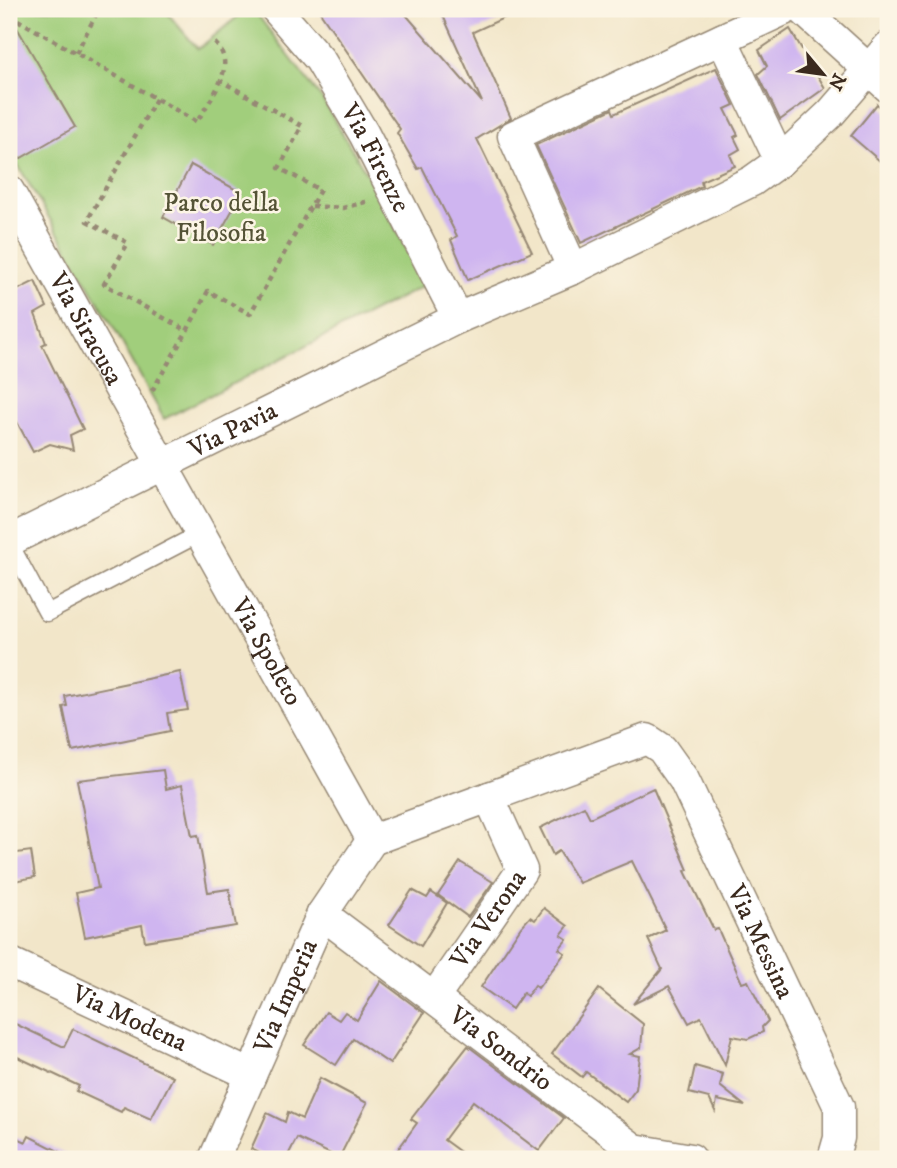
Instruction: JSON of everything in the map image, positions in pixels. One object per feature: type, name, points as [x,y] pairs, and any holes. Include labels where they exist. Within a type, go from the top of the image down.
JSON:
[{"type":"street","name":"Via Firenze","points":[[276,9],[320,60],[392,189],[458,318]]},
{"type":"street","points":[[573,270],[513,136],[786,9]]},
{"type":"street","points":[[802,9],[878,79]]},
{"type":"street","points":[[722,39],[780,161]]},
{"type":"street","name":"Via Pavia","points":[[9,542],[458,318],[573,270],[752,181],[780,161],[830,114],[878,79],[888,47]]},
{"type":"street","name":"Via Siracusa","points":[[9,191],[164,464]]},
{"type":"street","name":"Via Spoleto","points":[[164,464],[199,534],[372,840]]},
{"type":"street","name":"Via Messina","points":[[489,797],[647,739],[662,749],[684,780],[839,1107],[839,1138],[833,1159]]},
{"type":"street","points":[[372,840],[489,797]]},
{"type":"street","name":"Via Verona","points":[[434,998],[522,870],[489,797]]},
{"type":"street","name":"Via Imperia","points":[[214,1159],[322,914],[372,840]]},
{"type":"street","name":"Via Sondrio","points":[[322,914],[434,998],[630,1154],[691,1159]]},
{"type":"street","name":"Via Modena","points":[[9,962],[251,1075]]},
{"type":"lane","points":[[9,542],[47,613],[199,534]]},
{"type":"path","points":[[76,53],[99,9]]},
{"type":"path","points":[[9,15],[197,122],[221,81],[225,56],[214,42]]},
{"type":"path","points":[[152,391],[208,291],[250,314],[320,190],[279,168],[302,126],[221,81]]},
{"type":"path","points":[[156,99],[87,221],[128,243],[104,284],[187,331]]},
{"type":"path","points":[[312,206],[332,209],[355,206],[392,189]]},
{"type":"green space","name":"Parco della Filosofia","points":[[9,9],[164,9],[198,49],[247,9],[253,9],[322,99],[374,186],[425,285],[164,419],[110,321],[9,150]]},
{"type":"building","points":[[318,9],[401,9],[482,102],[440,9],[523,9],[473,32],[511,118],[477,139],[532,252],[468,280],[451,240],[457,236],[422,167],[418,169],[397,133],[400,129]]},
{"type":"building","points":[[9,14],[75,127],[9,165]]},
{"type":"building","points":[[790,29],[825,88],[780,120],[758,74],[767,66],[759,50]]},
{"type":"building","points":[[716,68],[734,105],[725,109],[738,135],[734,137],[740,149],[730,155],[735,166],[701,181],[702,186],[581,243],[536,145],[612,109],[614,114]]},
{"type":"building","points":[[877,104],[888,113],[888,168],[851,136]]},
{"type":"building","points":[[191,165],[242,193],[213,245],[163,217]]},
{"type":"building","points":[[35,281],[47,307],[35,314],[46,343],[42,345],[83,429],[70,435],[73,450],[50,444],[33,452],[9,407],[9,294]]},
{"type":"building","points":[[180,672],[188,710],[167,713],[170,731],[72,751],[63,707],[67,706],[65,696]]},
{"type":"building","points":[[163,770],[166,789],[182,785],[192,836],[198,835],[208,892],[229,889],[236,926],[145,941],[142,925],[85,937],[76,893],[98,888],[77,780]]},
{"type":"building","points":[[653,788],[688,870],[685,871],[714,930],[718,929],[742,983],[748,981],[768,1021],[762,1027],[763,1032],[748,1039],[732,1036],[725,1065],[701,1017],[689,1023],[669,986],[633,1004],[662,969],[648,939],[666,930],[632,861],[579,883],[559,851],[553,855],[540,828],[584,806],[590,818]]},
{"type":"building","points":[[31,851],[35,877],[9,882],[9,854]]},
{"type":"building","points":[[460,862],[493,882],[468,917],[438,895]]},
{"type":"building","points":[[412,890],[427,898],[431,892],[447,903],[421,946],[389,925]]},
{"type":"building","points":[[544,908],[568,926],[561,935],[567,939],[559,949],[565,953],[538,988],[535,985],[527,996],[523,993],[512,1009],[481,987],[521,927],[530,917],[535,920]]},
{"type":"building","points":[[381,981],[424,1013],[390,1064],[353,1039],[336,1065],[304,1045],[326,1012],[339,1020],[345,1012],[357,1020]]},
{"type":"building","points":[[599,989],[643,1024],[641,1048],[630,1054],[640,1056],[636,1089],[626,1102],[586,1072],[582,1077],[552,1054]]},
{"type":"building","points":[[9,1021],[64,1047],[73,1029],[173,1077],[151,1119],[124,1107],[121,1112],[76,1091],[79,1086],[9,1053]]},
{"type":"building","points":[[468,1046],[564,1118],[539,1151],[473,1101],[444,1140],[470,1159],[391,1159],[417,1123],[411,1119]]},
{"type":"building","points":[[695,1066],[723,1074],[720,1086],[745,1106],[717,1100],[715,1111],[709,1098],[689,1093]]},
{"type":"building","points":[[320,1078],[367,1103],[339,1158],[297,1138],[286,1159],[271,1159],[251,1149],[267,1113],[285,1122],[288,1112],[302,1119]]},
{"type":"building","points":[[9,1134],[26,1142],[29,1136],[74,1159],[9,1159]]}]
